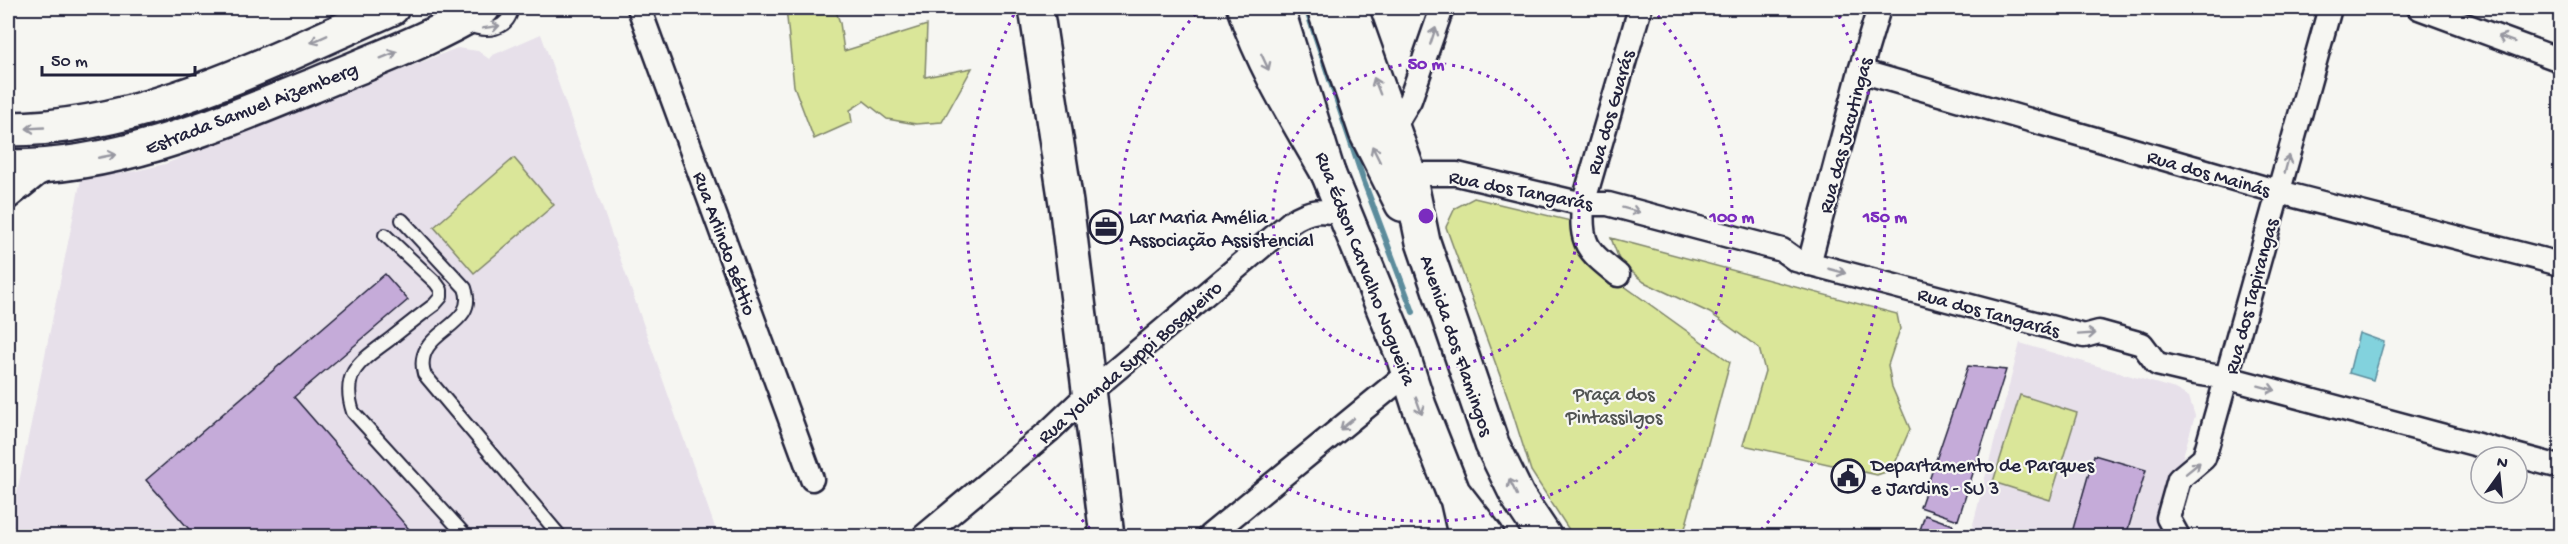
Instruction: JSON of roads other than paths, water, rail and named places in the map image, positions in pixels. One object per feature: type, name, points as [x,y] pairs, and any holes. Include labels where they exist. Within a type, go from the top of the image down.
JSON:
[{"type":"main road","name":"Estrada Samuel Aizemberg","points":[[8,129],[85,123],[155,105],[257,67],[392,8]]},
{"type":"main road","points":[[1036,8],[1091,390],[1107,537]]},
{"type":"main road","points":[[1244,8],[1254,39],[1268,68],[1328,173]]},
{"type":"main road","name":"Rua Édson Carvalho Nogueira","points":[[1277,8],[1328,173],[1453,492],[1487,537]]},
{"type":"main road","points":[[1324,8],[1350,90],[1377,157],[1423,242]]},
{"type":"main road","name":"Avenida dos Flamingos","points":[[1350,8],[1409,174],[1423,242],[1492,444],[1518,497],[1544,537]]},
{"type":"main road","name":"Estrada Samuel Aizemberg","points":[[8,166],[57,165],[131,152],[174,139],[413,45],[471,14]]},
{"type":"street","name":"Rua Arlindo Béttio","points":[[639,8],[812,479]]},
{"type":"street","points":[[1393,128],[1410,100],[1442,8]]},
{"type":"street","name":"Rua dos Guarás","points":[[1618,275],[1591,251],[1584,241],[1581,227],[1583,204],[1640,8]]},
{"type":"street","name":"Rua das Jacutingas","points":[[1809,264],[1879,8]]},
{"type":"street","name":"Rua dos Tapirangas","points":[[2178,537],[2168,518],[2179,479],[2204,458],[2330,8]]},
{"type":"street","points":[[2419,8],[2560,60]]},
{"type":"street","name":"Rua dos Mainás","points":[[1860,71],[2279,192],[2560,264]]},
{"type":"street","points":[[8,198],[38,174],[57,165]]},
{"type":"street","name":"Rua dos Tangarás","points":[[1409,174],[1476,177],[1583,204],[1608,204],[1782,250],[1796,260],[1809,264],[2084,336],[2099,332],[2142,344],[2157,364],[2228,378],[2560,467]]},
{"type":"street","name":"Rua Yolanda Suppi Bosqueiro","points":[[924,537],[1048,432],[1091,390],[1291,222],[1313,211],[1323,210],[1344,215]]},
{"type":"street","points":[[1209,537],[1408,373]]},
{"type":"street","points":[[1453,492],[1463,537]]},
{"type":"lane","points":[[471,14],[485,30],[496,29],[511,14],[512,8]]},
{"type":"lane","points":[[402,220],[465,288],[468,297],[466,310],[424,349],[420,362],[423,374],[560,537]]},
{"type":"lane","points":[[386,234],[435,283],[441,290],[441,297],[434,305],[363,358],[352,376],[348,396],[353,412],[466,537]]},
{"type":"water","points":[[2359,333],[2384,342],[2373,380],[2349,373]]},
{"type":"waterway","points":[[1306,8],[1364,182],[1413,312]]},
{"type":"place","name":"Lar Maria Amélia Associação Assistencial","points":[[1106,227]]},
{"type":"place","name":"Departamento de Parques e Jardins - SU 3","points":[[1848,476]]},
{"type":"park label","name":"Praça dos Pintassilgos","points":[[1614,404]]}]
